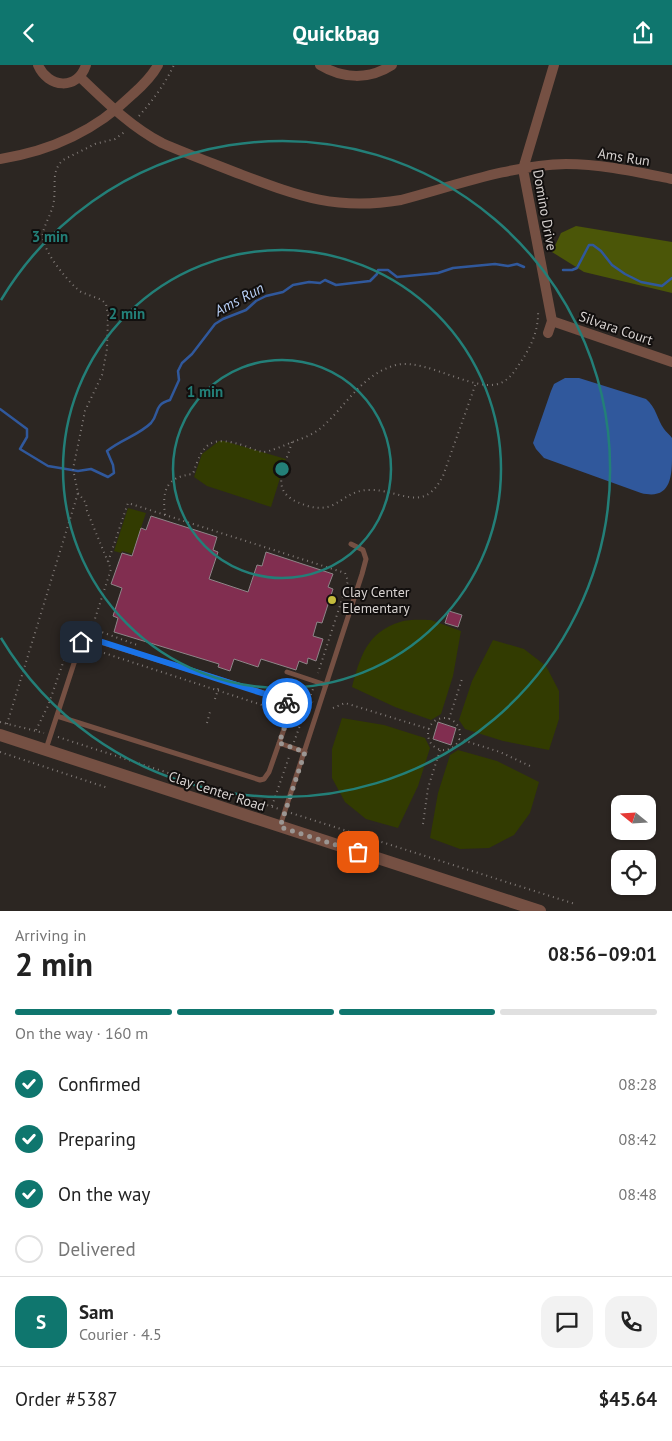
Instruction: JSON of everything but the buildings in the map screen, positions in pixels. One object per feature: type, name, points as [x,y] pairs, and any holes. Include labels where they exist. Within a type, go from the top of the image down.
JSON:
[{"type":"street","points":[[38,65],[48,79],[55,83],[64,84],[80,77],[86,65]]},
{"type":"street","points":[[0,159],[35,153],[59,144],[99,123],[116,111],[141,87],[158,65]]},
{"type":"street","points":[[320,65],[341,75],[354,77],[374,73],[392,65]]},
{"type":"street","name":"Domino Drive","points":[[548,333],[552,321],[522,169],[554,65]]},
{"type":"street","name":"Ams Run","points":[[80,77],[116,111],[153,139],[292,193],[330,202],[366,204],[401,200],[522,169],[565,164],[600,166],[672,179]]},
{"type":"street","name":"Silvara Court","points":[[552,321],[672,362]]},
{"type":"street","name":"Clay Center Road","points":[[3,729],[46,750],[540,911]]},
{"type":"lane","points":[[280,827],[366,559],[363,550],[352,544]]},
{"type":"lane","points":[[46,750],[50,735],[81,642],[88,638],[284,699],[290,712],[267,776],[264,779],[254,780],[57,716]]},
{"type":"lane","points":[[287,672],[326,685]]},
{"type":"lane","points":[[279,743],[305,752]]},
{"type":"path","points":[[92,628],[111,569],[87,511],[86,503],[78,493],[73,469],[84,411],[102,375],[107,349],[108,309],[102,300],[75,287],[45,248],[42,238],[54,202],[55,171],[58,163],[95,144],[115,139],[133,123],[154,99],[168,79],[174,65]]},
{"type":"path","points":[[165,515],[164,493],[167,486],[174,479],[182,475],[193,474],[202,451],[215,441],[228,441],[264,452],[308,436],[321,428],[363,383],[387,368],[405,364],[424,367],[492,386],[505,381],[524,357],[535,334],[538,325],[538,310]]},
{"type":"path","points":[[292,442],[280,482],[287,497],[294,501],[319,508],[329,506],[360,490],[419,498],[433,491],[443,476],[476,383]]},
{"type":"path","points":[[3,729],[78,493]]},
{"type":"path","points":[[108,562],[128,503],[345,573],[348,581],[318,673]]},
{"type":"path","points":[[36,730],[48,706],[73,634],[83,628],[92,628],[137,645]]},
{"type":"path","points":[[104,653],[265,706],[268,695]]},
{"type":"path","points":[[139,666],[141,661]]},
{"type":"path","points":[[449,719],[462,679]]},
{"type":"path","points":[[214,699],[219,686]]},
{"type":"path","points":[[294,742],[313,689]]},
{"type":"path","points":[[286,693],[314,702]]},
{"type":"path","points":[[333,709],[345,703],[430,729]]},
{"type":"path","points":[[207,723],[210,712]]},
{"type":"path","points":[[449,719],[459,729],[459,739],[454,747],[440,750],[429,739],[430,729],[435,721],[449,719]]},
{"type":"path","points":[[0,722],[3,729]]},
{"type":"path","points":[[3,729],[36,730],[277,808]]},
{"type":"path","points":[[459,739],[500,751],[530,766]]},
{"type":"path","points":[[423,824],[428,788],[440,750]]},
{"type":"path","points":[[0,752],[108,788]]},
{"type":"path","points":[[272,806],[290,754]]},
{"type":"path","points":[[293,813],[575,904]]},
{"type":"green space","points":[[576,226],[672,242],[672,293],[584,272],[552,252],[561,233]]},
{"type":"green space","points":[[219,441],[286,459],[271,507],[207,486],[194,477],[202,454]]},
{"type":"green space","points":[[128,508],[146,513],[132,554],[114,551]]},
{"type":"green space","points":[[431,620],[461,631],[453,676],[441,714],[431,720],[395,707],[352,687],[362,656],[372,639],[380,632],[389,626],[404,621]]},
{"type":"green space","points":[[493,640],[524,649],[546,666],[559,691],[559,719],[549,750],[503,741],[465,729],[459,720],[472,681]]},
{"type":"green space","points":[[342,718],[384,725],[425,738],[430,748],[418,786],[398,828],[366,819],[345,802],[332,778],[332,749]]},
{"type":"green space","points":[[458,750],[497,761],[539,782],[530,813],[514,835],[489,848],[460,849],[430,838],[438,793],[450,755]]},
{"type":"water","points":[[565,378],[579,378],[646,399],[649,402],[664,429],[672,438],[670,480],[663,491],[658,494],[641,493],[544,458],[536,449],[533,443],[551,391],[554,384]]},
{"type":"waterway","name":"Ams Run","points":[[563,270],[577,268],[589,245],[593,245],[601,251],[612,265],[641,282],[662,286],[672,278]]},
{"type":"waterway","name":"Ams Run","points":[[0,409],[27,429],[27,437],[20,449],[48,466],[78,471],[91,469],[108,477],[114,473],[107,451],[151,423],[161,404],[170,400],[179,380],[178,371],[182,363],[192,354],[215,324],[246,310],[256,301],[266,296],[283,292],[293,285],[309,282],[320,283],[325,280],[336,285],[370,281],[377,274],[378,270],[388,270],[397,277],[438,273],[453,268],[495,264],[508,266],[517,264],[524,267]]},
{"type":"way so far","points":[[287,703],[290,712],[279,743],[305,752],[280,827],[358,852]]},
{"type":"place","name":"Clay Center Elementary","points":[[332,600]]},
{"type":"route","points":[[81,642],[88,638],[93,639],[284,699],[287,703]]}]
